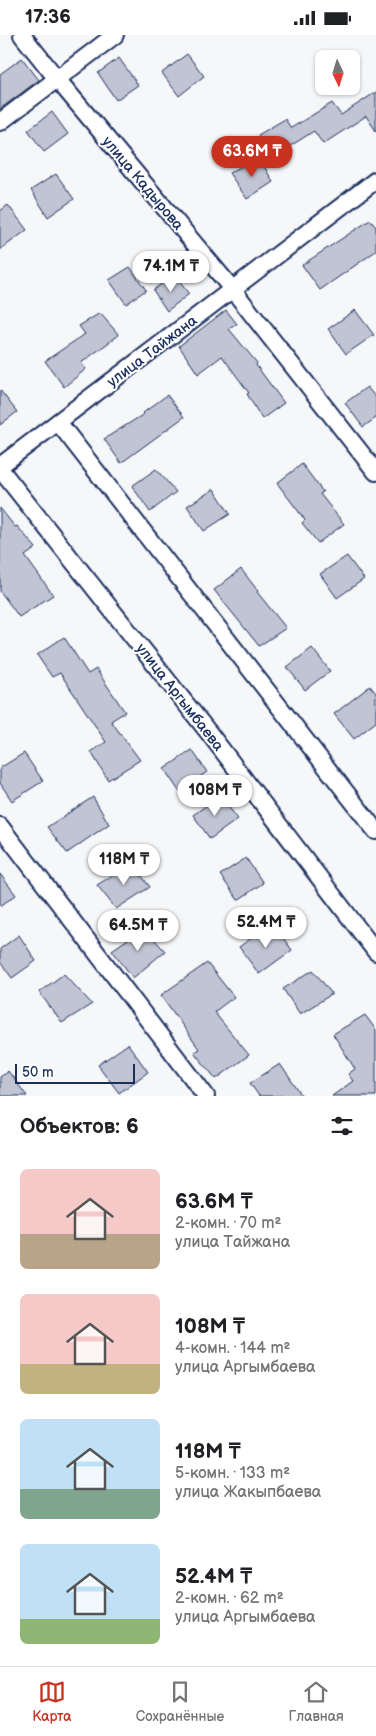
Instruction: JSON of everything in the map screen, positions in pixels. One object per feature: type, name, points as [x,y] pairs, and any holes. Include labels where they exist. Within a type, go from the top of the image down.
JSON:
[{"type":"street","name":"улица Кадырова","points":[[22,35],[233,290],[376,473]]},
{"type":"street","points":[[0,122],[116,35]]},
{"type":"street","name":"улица Тайжана","points":[[0,468],[376,180]]},
{"type":"street","points":[[58,422],[376,831]]},
{"type":"street","name":"улица Аргымбаева","points":[[0,468],[209,733],[376,951]]},
{"type":"street","points":[[0,826],[206,1096]]},
{"type":"building","points":[[187,54],[204,76],[179,96],[162,73]]},
{"type":"building","points":[[22,58],[39,80],[0,109],[0,74]]},
{"type":"building","points":[[119,58],[138,85],[116,100],[98,73]]},
{"type":"building","points":[[376,92],[376,131],[366,116],[323,144],[314,131],[273,157],[258,135],[285,119],[291,128],[332,103],[341,115]]},
{"type":"building","points":[[52,112],[68,134],[44,152],[28,130]]},
{"type":"building","points":[[259,157],[273,182],[247,199],[229,173]]},
{"type":"building","points":[[56,174],[74,199],[48,217],[31,190]]},
{"type":"building","points":[[8,205],[27,230],[0,250],[0,211]]},
{"type":"building","points":[[370,220],[376,227],[376,251],[320,290],[302,265]]},
{"type":"building","points":[[130,267],[146,290],[126,304],[109,280]]},
{"type":"building","points":[[174,275],[189,294],[167,311],[153,290]]},
{"type":"building","points":[[226,310],[237,324],[229,329],[257,363],[256,365],[284,403],[262,419],[247,394],[249,393],[222,356],[198,374],[179,346]]},
{"type":"building","points":[[355,310],[374,335],[346,354],[328,329]]},
{"type":"building","points":[[100,313],[119,335],[81,363],[86,369],[64,387],[45,361],[85,334],[79,326]]},
{"type":"building","points":[[367,387],[376,398],[376,418],[363,427],[345,403]]},
{"type":"building","points":[[0,390],[17,412],[0,425]]},
{"type":"building","points":[[167,395],[184,417],[121,463],[104,439],[144,414]]},
{"type":"building","points":[[302,464],[323,492],[320,494],[344,524],[318,543],[302,523],[305,520],[277,483]]},
{"type":"building","points":[[156,469],[176,492],[150,512],[132,486]]},
{"type":"building","points":[[214,489],[230,514],[204,531],[187,506]]},
{"type":"building","points":[[0,508],[15,527],[17,526],[36,548],[25,556],[53,595],[19,617],[0,591]]},
{"type":"building","points":[[347,556],[364,579],[337,598],[320,574]]},
{"type":"building","points":[[241,569],[286,628],[259,646],[214,590]]},
{"type":"building","points":[[64,637],[88,674],[96,669],[125,712],[111,721],[140,760],[108,780],[91,752],[106,742],[60,673],[52,677],[37,655]]},
{"type":"building","points":[[312,648],[330,671],[305,690],[287,667]]},
{"type":"building","points":[[370,686],[376,693],[376,722],[354,739],[334,714]]},
{"type":"building","points":[[192,750],[207,772],[179,791],[164,769]]},
{"type":"building","points":[[24,753],[43,781],[12,801],[0,783],[0,768]]},
{"type":"building","points":[[220,796],[238,819],[210,839],[193,815]]},
{"type":"building","points":[[93,797],[109,824],[67,853],[47,827]]},
{"type":"building","points":[[246,858],[263,883],[238,900],[220,875]]},
{"type":"building","points":[[132,863],[150,887],[116,909],[97,885]]},
{"type":"building","points":[[0,874],[16,895],[0,906]]},
{"type":"building","points":[[272,923],[292,950],[259,974],[239,947]]},
{"type":"building","points":[[144,928],[165,951],[133,978],[112,950]]},
{"type":"building","points":[[19,935],[36,961],[12,978],[0,962],[0,949]]},
{"type":"building","points":[[207,963],[234,997],[214,1012],[249,1055],[216,1079],[194,1052],[199,1049],[161,995]]},
{"type":"building","points":[[313,970],[332,994],[300,1014],[283,989]]},
{"type":"building","points":[[64,974],[92,1004],[62,1023],[39,992]]},
{"type":"building","points":[[365,1015],[376,1030],[376,1096],[332,1096],[353,1081],[348,1074],[355,1069],[333,1034]]},
{"type":"building","points":[[128,1044],[148,1072],[119,1093],[98,1065]]},
{"type":"building","points":[[280,1064],[302,1096],[259,1096],[250,1083]]},
{"type":"building","points":[[8,1071],[27,1096],[0,1096],[0,1077]]}]
